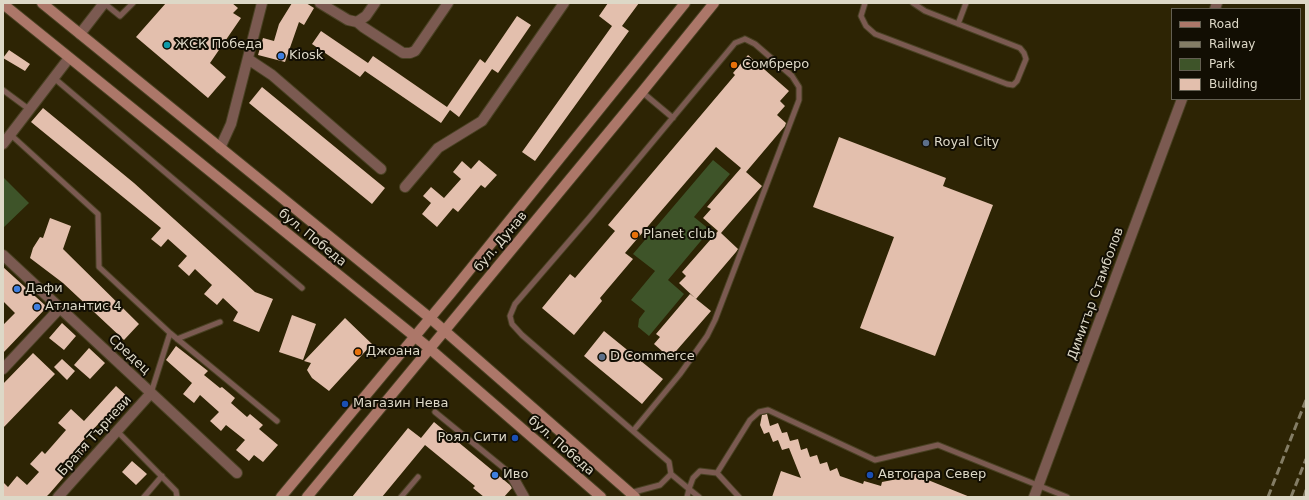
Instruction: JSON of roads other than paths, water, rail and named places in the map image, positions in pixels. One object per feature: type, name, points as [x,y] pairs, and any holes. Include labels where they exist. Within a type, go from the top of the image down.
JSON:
[{"type":"main road","name":"бул. Победа","points":[[42,3],[430,318],[632,495]]},
{"type":"main road","name":"бул. Дунав","points":[[281,497],[430,318],[685,3]]},
{"type":"main road","name":"бул. Дунав","points":[[307,497],[714,3]]},
{"type":"main road","name":"бул. Победа","points":[[3,4],[429,348],[601,497]]},
{"type":"street","points":[[80,34],[104,3]]},
{"type":"street","points":[[220,148],[231,124],[262,3]]},
{"type":"street","points":[[320,3],[348,20],[357,22],[404,53],[415,51],[448,3]]},
{"type":"street","points":[[357,22],[366,16],[375,3]]},
{"type":"street","points":[[405,187],[438,148],[482,121],[564,3]]},
{"type":"street","points":[[3,144],[69,58]]},
{"type":"street","points":[[248,59],[272,74],[381,169]]},
{"type":"street","name":"Димитър Стамболов","points":[[1034,497],[1182,100]]},
{"type":"street","name":"Средец","points":[[3,255],[237,473]]},
{"type":"street","points":[[3,369],[60,308]]},
{"type":"street","name":"Братя Търневи","points":[[58,497],[151,393]]},
{"type":"street","points":[[511,474],[524,497]]},
{"type":"lane","points":[[104,3],[120,16],[133,3]]},
{"type":"lane","points":[[865,3],[861,16],[866,26],[875,34],[1007,84],[1013,85],[1018,81],[1026,59],[1020,48],[925,11],[913,3]]},
{"type":"lane","points":[[958,24],[966,3]]},
{"type":"lane","points":[[633,431],[680,374],[707,336],[716,320],[799,100],[799,87],[792,76],[756,44],[745,39],[735,43],[515,304],[510,316],[512,324],[522,335],[633,431],[669,462],[671,474],[699,497]]},
{"type":"lane","points":[[54,78],[302,288]]},
{"type":"lane","points":[[3,90],[30,110]]},
{"type":"lane","points":[[642,92],[673,118]]},
{"type":"lane","points":[[11,135],[98,214],[99,267],[170,333],[277,421]]},
{"type":"lane","points":[[177,338],[220,322]]},
{"type":"lane","points":[[151,393],[170,333]]},
{"type":"lane","points":[[717,474],[750,420],[759,412],[768,410],[875,460],[938,444],[1066,497]]},
{"type":"lane","points":[[435,412],[511,474]]},
{"type":"lane","points":[[117,431],[176,491],[177,497]]},
{"type":"lane","points":[[687,497],[692,478],[700,471],[717,474],[739,497]]},
{"type":"lane","points":[[632,495],[660,485],[671,474]]},
{"type":"lane","points":[[144,497],[162,476]]},
{"type":"lane","points":[[401,497],[418,477]]},
{"type":"railway","points":[[1268,497],[1306,400]]},
{"type":"railway","points":[[1291,497],[1306,459]]},
{"type":"railway","points":[[1304,497],[1306,490]]},
{"type":"place","name":"ЖСК Победа","points":[[167,45]]},
{"type":"place","name":"Kiosk","points":[[281,56]]},
{"type":"place","name":"Сомбреро","points":[[734,65]]},
{"type":"place","name":"Royal City","points":[[926,143]]},
{"type":"place","name":"Planet club","points":[[635,235]]},
{"type":"place","name":"Дафи","points":[[17,289]]},
{"type":"place","name":"Атлантис 4","points":[[37,307]]},
{"type":"place","name":"Джоана","points":[[358,352]]},
{"type":"place","name":"D Commerce","points":[[602,357]]},
{"type":"place","name":"Магазин Нева","points":[[345,404]]},
{"type":"place","name":"Роял Сити","points":[[515,438]]},
{"type":"place","name":"Иво","points":[[495,475]]},
{"type":"place","name":"Автогара Север","points":[[870,475]]}]
